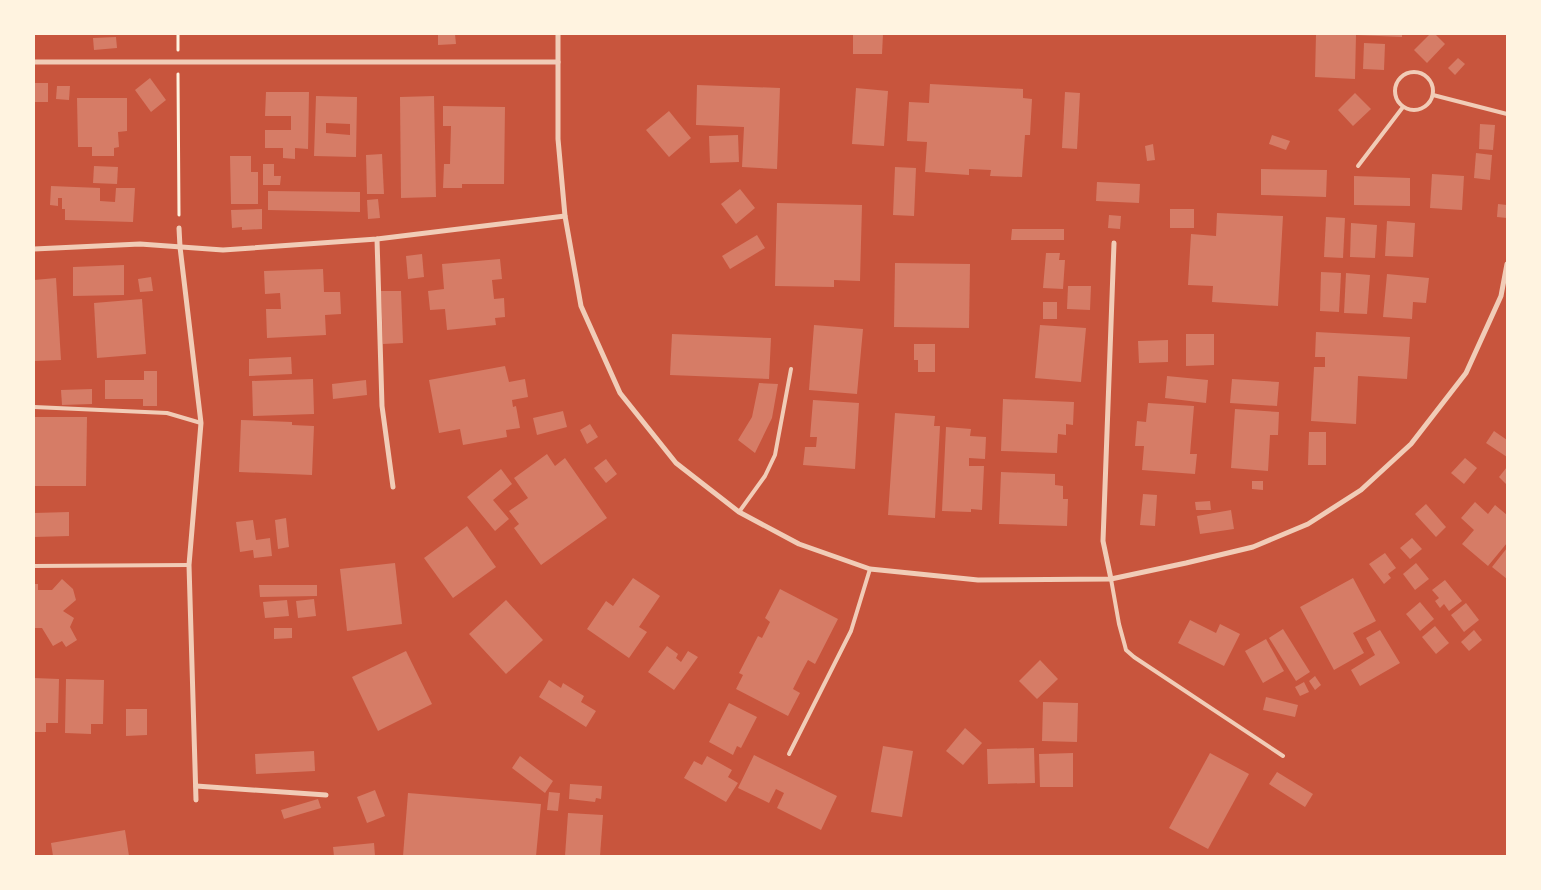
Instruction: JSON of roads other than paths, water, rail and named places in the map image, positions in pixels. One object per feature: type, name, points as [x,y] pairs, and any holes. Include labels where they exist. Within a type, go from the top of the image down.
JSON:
[{"type":"street","points":[[558,34],[558,139],[564,216],[581,306],[620,393],[676,463],[739,512],[799,544],[870,569],[978,580],[1111,579],[1253,547],[1308,524],[1361,490],[1411,444],[1466,373],[1501,296],[1507,264]]},
{"type":"street","points":[[34,62],[178,60],[558,62]]},
{"type":"street","points":[[34,249],[140,244],[223,250],[377,239],[564,216]]},
{"type":"street","points":[[179,228],[201,423],[189,565],[196,800]]},
{"type":"street","points":[[377,239],[382,406],[393,488]]},
{"type":"street","points":[[1111,579],[1103,541],[1114,243]]},
{"type":"street","points":[[196,786],[326,795]]},
{"type":"lane","points":[[1415,71],[1426,75],[1432,84],[1433,95],[1427,105],[1418,110],[1406,109],[1398,102],[1394,92],[1396,81],[1404,73],[1415,71]]},
{"type":"lane","points":[[1433,95],[1507,114]]},
{"type":"lane","points":[[1358,166],[1403,107]]},
{"type":"lane","points":[[739,512],[765,476],[775,455],[791,369]]},
{"type":"lane","points":[[34,408],[48,407],[167,413],[201,423]]},
{"type":"lane","points":[[34,566],[189,565]]},
{"type":"lane","points":[[789,754],[851,631],[870,569]]},
{"type":"lane","points":[[1111,579],[1126,650],[1283,756]]}]
